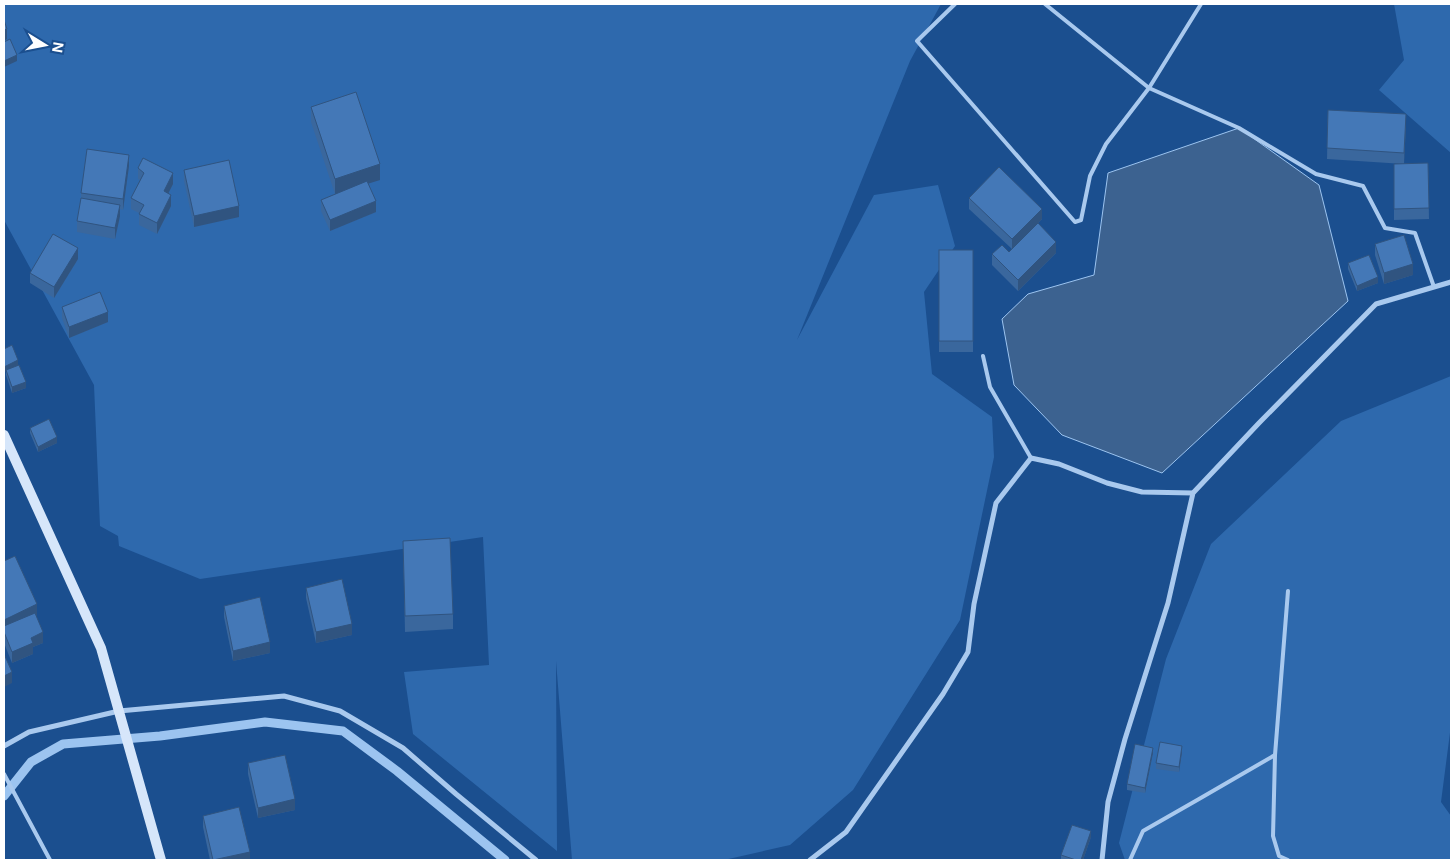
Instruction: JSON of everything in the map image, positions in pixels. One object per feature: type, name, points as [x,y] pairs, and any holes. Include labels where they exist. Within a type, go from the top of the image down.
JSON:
[{"type":"street","points":[[1102,860],[1108,802],[1125,739],[1168,603],[1193,494],[1259,423],[1376,304],[1451,282]]},
{"type":"street","points":[[4,435],[101,648],[161,860]]},
{"type":"street","points":[[810,860],[846,832],[942,694],[968,652],[974,604],[996,503],[1031,458],[1059,464],[1107,483],[1142,492],[1193,494]]},
{"type":"street","points":[[4,746],[29,732],[119,711],[284,696],[340,711],[404,748],[535,860]]},
{"type":"lane","points":[[955,4],[917,41],[1075,222],[1081,220],[1090,176],[1106,144],[1149,88],[1201,4]]},
{"type":"lane","points":[[1045,4],[1149,88],[1238,128],[1316,174],[1363,186],[1385,228],[1415,233],[1434,287]]},
{"type":"lane","points":[[983,356],[990,387],[1031,458]]},
{"type":"lane","points":[[1288,591],[1275,755],[1273,836],[1279,856],[1288,860]]},
{"type":"lane","points":[[1130,860],[1143,831],[1275,755]]},
{"type":"lane","points":[[4,774],[50,860]]},
{"type":"shaded area","points":[[4,4],[941,4],[910,61],[797,340],[874,195],[938,185],[955,246],[924,292],[932,374],[992,417],[994,457],[960,620],[853,790],[790,845],[724,860],[572,860],[556,661],[557,851],[413,734],[404,672],[489,665],[483,537],[200,579],[119,546],[118,536],[100,526],[94,385],[4,220]]},
{"type":"shaded area","points":[[1394,4],[1451,4],[1451,153],[1379,90],[1404,60]]},
{"type":"shaded area","points":[[1239,128],[1319,185],[1348,301],[1162,473],[1062,435],[1014,385],[1002,319],[1028,294],[1094,275],[1108,173]]},
{"type":"shaded area","points":[[1451,376],[1451,725],[1441,802],[1451,816],[1451,860],[1125,860],[1119,843],[1166,659],[1211,544],[1341,421]]},
{"type":"building","points":[[10,39],[17,55],[4,61],[4,42]]},
{"type":"building","points":[[356,92],[380,164],[335,179],[311,107]]},
{"type":"building","points":[[1328,110],[1406,114],[1404,153],[1327,148]]},
{"type":"building","points":[[87,149],[129,155],[123,199],[81,193]]},
{"type":"building","points":[[143,158],[173,173],[164,191],[171,195],[157,223],[139,214],[144,205],[131,198],[144,173],[138,168]]},
{"type":"building","points":[[229,160],[239,206],[194,216],[184,170]]},
{"type":"building","points":[[1428,163],[1429,208],[1394,209],[1394,164]]},
{"type":"building","points":[[999,167],[1042,209],[1012,239],[969,198]]},
{"type":"building","points":[[367,181],[376,201],[330,220],[321,200]]},
{"type":"building","points":[[81,198],[120,205],[115,228],[77,221]]},
{"type":"building","points":[[1038,223],[1056,242],[1018,280],[992,254],[1002,245],[1009,252]]},
{"type":"building","points":[[53,234],[78,248],[54,287],[30,273]]},
{"type":"building","points":[[1404,235],[1413,264],[1384,273],[1375,244]]},
{"type":"building","points":[[939,250],[973,250],[973,341],[939,341]]},
{"type":"building","points":[[1369,255],[1378,277],[1357,286],[1348,263]]},
{"type":"building","points":[[100,292],[108,312],[69,327],[62,307]]},
{"type":"building","points":[[12,345],[18,360],[4,367],[4,349]]},
{"type":"building","points":[[19,365],[26,382],[12,387],[6,370]]},
{"type":"building","points":[[49,419],[57,437],[38,447],[30,428]]},
{"type":"building","points":[[450,538],[453,614],[405,616],[403,541]]},
{"type":"building","points":[[15,556],[37,604],[4,620],[4,561]]},
{"type":"building","points":[[342,579],[352,624],[316,632],[306,588]]},
{"type":"building","points":[[260,597],[270,642],[233,651],[224,606]]},
{"type":"building","points":[[35,613],[43,632],[31,638],[33,643],[12,652],[4,632],[4,626]]},
{"type":"building","points":[[4,654],[12,672],[4,676]]},
{"type":"building","points":[[1160,742],[1182,746],[1179,767],[1156,763]]},
{"type":"building","points":[[1135,744],[1153,748],[1145,788],[1127,784]]},
{"type":"building","points":[[285,755],[295,799],[258,808],[248,763]]},
{"type":"building","points":[[239,807],[250,852],[213,860],[203,816]]},
{"type":"building","points":[[1072,825],[1091,831],[1081,860],[1061,855]]},
{"type":"waterway","points":[[4,796],[31,762],[63,744],[160,736],[265,722],[343,731],[397,771],[505,860]]}]
